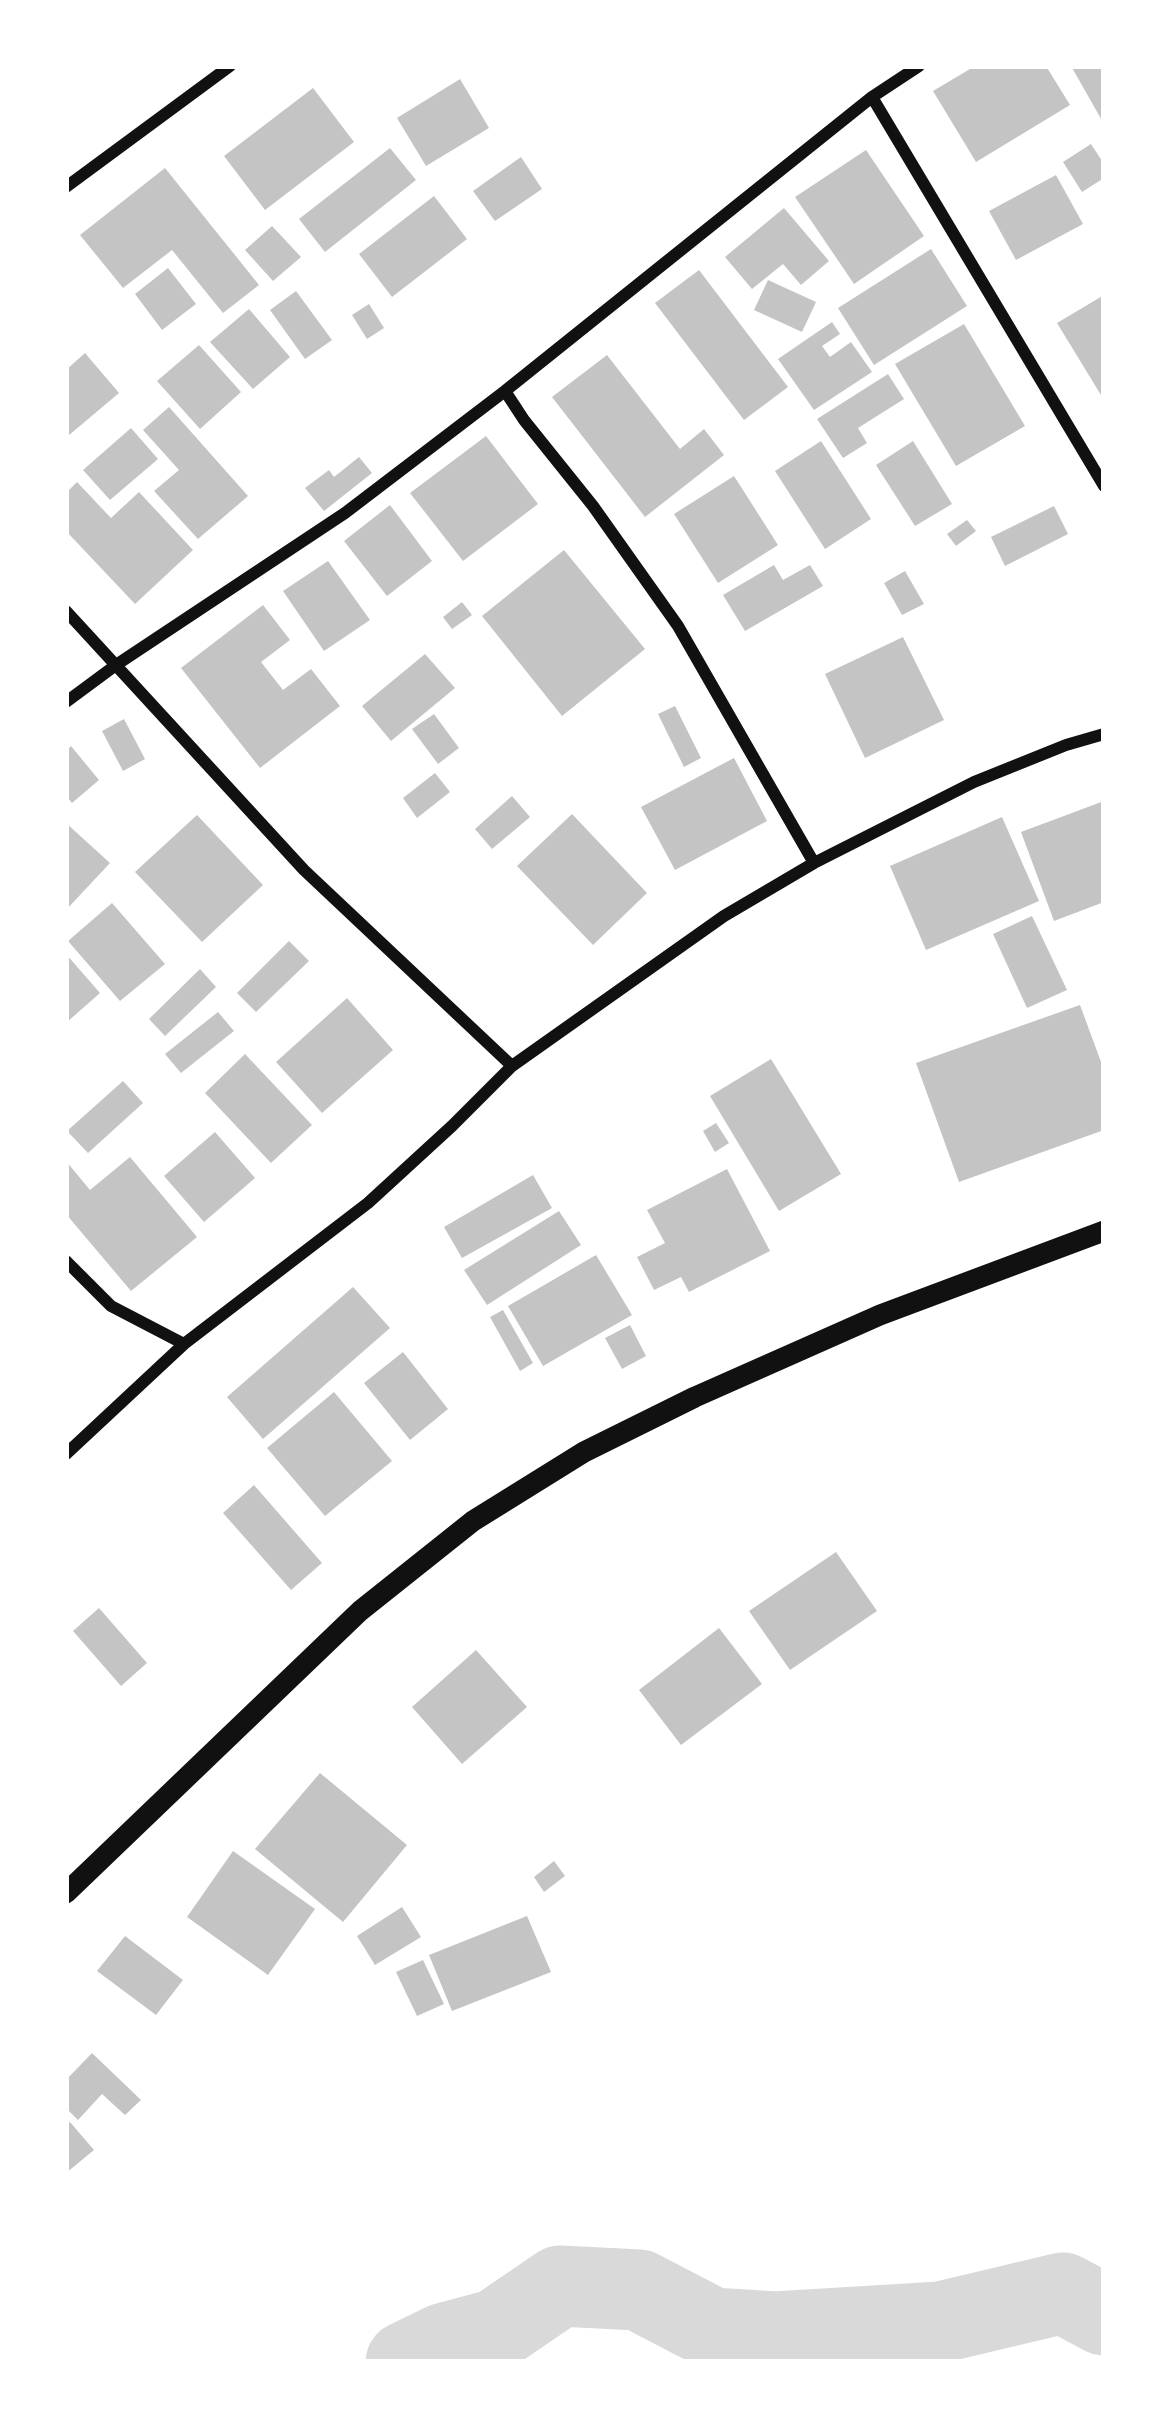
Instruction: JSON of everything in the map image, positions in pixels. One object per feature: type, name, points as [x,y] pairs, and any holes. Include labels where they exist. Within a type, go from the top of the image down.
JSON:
[{"type":"street","points":[[66,187],[230,66]]},
{"type":"street","points":[[66,702],[345,513],[872,97],[919,66]]},
{"type":"street","points":[[872,97],[1104,486]]},
{"type":"street","points":[[505,391],[678,626],[814,863]]},
{"type":"street","points":[[66,611],[304,870],[512,1066]]},
{"type":"street","points":[[66,1454],[184,1344],[368,1203],[512,1066],[724,916],[814,863],[974,782],[1104,734]]},
{"type":"street","points":[[66,1893],[360,1611],[473,1521],[584,1452],[695,1397],[880,1315],[1104,1231]]},
{"type":"street","points":[[66,1261],[111,1306],[184,1344]]},
{"type":"building","points":[[975,66],[1046,66],[1070,105],[976,162],[933,91]]},
{"type":"building","points":[[1071,66],[1104,66],[1104,124]]},
{"type":"building","points":[[460,79],[489,128],[426,166],[397,118]]},
{"type":"building","points":[[313,88],[354,142],[265,210],[224,156]]},
{"type":"building","points":[[1091,144],[1104,164],[1104,178],[1082,192],[1063,162]]},
{"type":"building","points":[[390,148],[416,180],[325,252],[299,219]]},
{"type":"building","points":[[866,150],[924,236],[854,284],[795,197]]},
{"type":"building","points":[[521,157],[542,189],[495,221],[473,191]]},
{"type":"building","points":[[165,168],[259,285],[223,313],[172,250],[123,288],[80,235]]},
{"type":"building","points":[[1056,175],[1083,224],[1016,260],[989,211]]},
{"type":"building","points":[[434,196],[467,239],[392,297],[359,254]]},
{"type":"building","points":[[784,208],[829,261],[801,285],[783,264],[752,289],[725,257]]},
{"type":"building","points":[[272,226],[301,257],[273,281],[245,250]]},
{"type":"building","points":[[931,249],[967,306],[874,365],[838,308]]},
{"type":"building","points":[[168,268],[196,304],[162,330],[135,294]]},
{"type":"building","points":[[699,270],[788,387],[744,420],[655,303]]},
{"type":"building","points":[[768,280],[816,302],[802,332],[754,310]]},
{"type":"building","points":[[296,291],[332,340],[305,359],[270,310]]},
{"type":"building","points":[[1104,295],[1104,400],[1057,323]]},
{"type":"building","points":[[369,304],[384,328],[367,339],[352,315]]},
{"type":"building","points":[[249,309],[290,357],[253,389],[210,342]]},
{"type":"building","points":[[832,322],[840,334],[822,346],[830,357],[851,342],[872,372],[814,410],[778,359]]},
{"type":"building","points":[[964,324],[1025,426],[956,466],[895,364]]},
{"type":"building","points":[[199,345],[241,392],[200,429],[157,381]]},
{"type":"building","points":[[85,353],[119,393],[68,436],[66,370]]},
{"type":"building","points":[[607,355],[680,449],[704,429],[724,455],[645,517],[552,397]]},
{"type":"building","points":[[888,374],[904,399],[858,428],[867,443],[843,458],[817,419]]},
{"type":"building","points":[[169,407],[248,496],[198,539],[154,491],[179,470],[143,430]]},
{"type":"building","points":[[131,428],[158,459],[110,500],[83,470]]},
{"type":"building","points":[[486,436],[538,504],[463,561],[410,493]]},
{"type":"building","points":[[821,441],[871,519],[825,549],[775,471]]},
{"type":"building","points":[[913,441],[952,504],[915,526],[876,465]]},
{"type":"building","points":[[359,457],[372,473],[324,511],[305,488],[329,470],[334,477]]},
{"type":"building","points":[[734,476],[778,545],[718,583],[674,514]]},
{"type":"building","points":[[77,482],[111,518],[139,492],[193,550],[135,604],[66,531],[66,493]]},
{"type":"building","points":[[390,505],[432,561],[387,596],[344,541]]},
{"type":"building","points":[[1054,506],[1068,534],[1005,566],[991,537]]},
{"type":"building","points":[[967,520],[976,531],[956,546],[947,534]]},
{"type":"building","points":[[564,550],[645,649],[562,716],[482,616]]},
{"type":"building","points":[[328,561],[370,620],[324,651],[283,591]]},
{"type":"building","points":[[774,565],[783,580],[810,565],[823,586],[745,631],[723,595]]},
{"type":"building","points":[[905,571],[924,604],[902,615],[884,583]]},
{"type":"building","points":[[462,602],[472,615],[452,629],[443,617]]},
{"type":"building","points":[[263,605],[290,640],[261,662],[283,690],[311,669],[340,706],[260,768],[181,668]]},
{"type":"building","points":[[903,637],[944,720],[865,758],[825,674]]},
{"type":"building","points":[[425,654],[455,688],[391,741],[362,706]]},
{"type":"building","points":[[675,706],[701,758],[684,767],[658,714]]},
{"type":"building","points":[[434,714],[459,748],[438,764],[412,729]]},
{"type":"building","points":[[124,719],[145,759],[123,771],[102,731]]},
{"type":"building","points":[[71,746],[99,780],[72,803],[66,796],[66,751]]},
{"type":"building","points":[[734,758],[767,821],[675,870],[641,807]]},
{"type":"building","points":[[435,773],[450,792],[417,818],[403,798]]},
{"type":"building","points":[[512,796],[530,817],[492,849],[475,829]]},
{"type":"building","points":[[1104,801],[1104,902],[1054,921],[1021,832]]},
{"type":"building","points":[[572,814],[647,893],[593,945],[517,866]]},
{"type":"building","points":[[197,815],[263,885],[202,942],[135,872]]},
{"type":"building","points":[[1002,817],[1039,901],[926,950],[890,866]]},
{"type":"building","points":[[66,823],[110,863],[66,910]]},
{"type":"building","points":[[112,903],[165,964],[120,1001],[68,941]]},
{"type":"building","points":[[1032,916],[1067,990],[1027,1008],[993,934]]},
{"type":"building","points":[[289,941],[309,961],[256,1012],[237,993]]},
{"type":"building","points":[[66,954],[100,993],[66,1023]]},
{"type":"building","points":[[200,969],[216,987],[165,1036],[149,1019]]},
{"type":"building","points":[[347,998],[393,1050],[322,1113],[276,1062]]},
{"type":"building","points":[[1080,1005],[1104,1070],[1104,1130],[959,1182],[916,1063]]},
{"type":"building","points":[[218,1012],[234,1031],[181,1073],[165,1054]]},
{"type":"building","points":[[245,1054],[312,1125],[271,1163],[205,1093]]},
{"type":"building","points":[[771,1059],[841,1174],[779,1211],[710,1096]]},
{"type":"building","points":[[123,1081],[143,1103],[88,1153],[67,1131]]},
{"type":"building","points":[[716,1123],[729,1143],[715,1152],[703,1131]]},
{"type":"building","points":[[215,1132],[255,1178],[204,1222],[164,1176]]},
{"type":"building","points":[[130,1157],[197,1237],[131,1291],[66,1214],[66,1161],[90,1190]]},
{"type":"building","points":[[727,1169],[770,1251],[689,1292],[681,1277],[654,1290],[637,1257],[665,1243],[647,1210]]},
{"type":"building","points":[[533,1175],[552,1208],[462,1258],[444,1227]]},
{"type":"building","points":[[559,1211],[581,1245],[487,1305],[464,1270]]},
{"type":"building","points":[[596,1255],[632,1315],[543,1366],[508,1306]]},
{"type":"building","points":[[353,1287],[390,1328],[263,1439],[227,1397]]},
{"type":"building","points":[[503,1310],[533,1363],[520,1371],[490,1317]]},
{"type":"building","points":[[630,1325],[646,1356],[622,1369],[605,1338]]},
{"type":"building","points":[[403,1352],[448,1409],[410,1440],[364,1383]]},
{"type":"building","points":[[334,1392],[392,1461],[325,1516],[267,1448]]},
{"type":"building","points":[[254,1485],[322,1563],[291,1590],[223,1513]]},
{"type":"building","points":[[836,1552],[877,1611],[790,1670],[749,1611]]},
{"type":"building","points":[[99,1608],[147,1663],[121,1686],[73,1631]]},
{"type":"building","points":[[719,1628],[762,1684],[681,1745],[639,1690]]},
{"type":"building","points":[[476,1650],[527,1707],[462,1764],[412,1707]]},
{"type":"building","points":[[320,1773],[407,1845],[343,1922],[255,1849]]},
{"type":"building","points":[[233,1851],[315,1909],[268,1975],[187,1917]]},
{"type":"building","points":[[554,1861],[565,1876],[544,1892],[534,1877]]},
{"type":"building","points":[[402,1907],[421,1937],[375,1965],[357,1936]]},
{"type":"building","points":[[527,1916],[551,1972],[452,2011],[429,1955]]},
{"type":"building","points":[[125,1936],[183,1980],[156,2015],[97,1971]]},
{"type":"building","points":[[423,1960],[444,2004],[417,2016],[396,1972]]},
{"type":"building","points":[[92,2053],[141,2100],[125,2115],[102,2094],[78,2120],[66,2108],[66,2080]]},
{"type":"building","points":[[70,2122],[94,2150],[66,2173],[66,2125]]},
{"type":"waterway","points":[[406,2362],[445,2343],[497,2329],[560,2286],[639,2290],[712,2328],[775,2332],[941,2322],[1063,2293],[1104,2315]]}]
